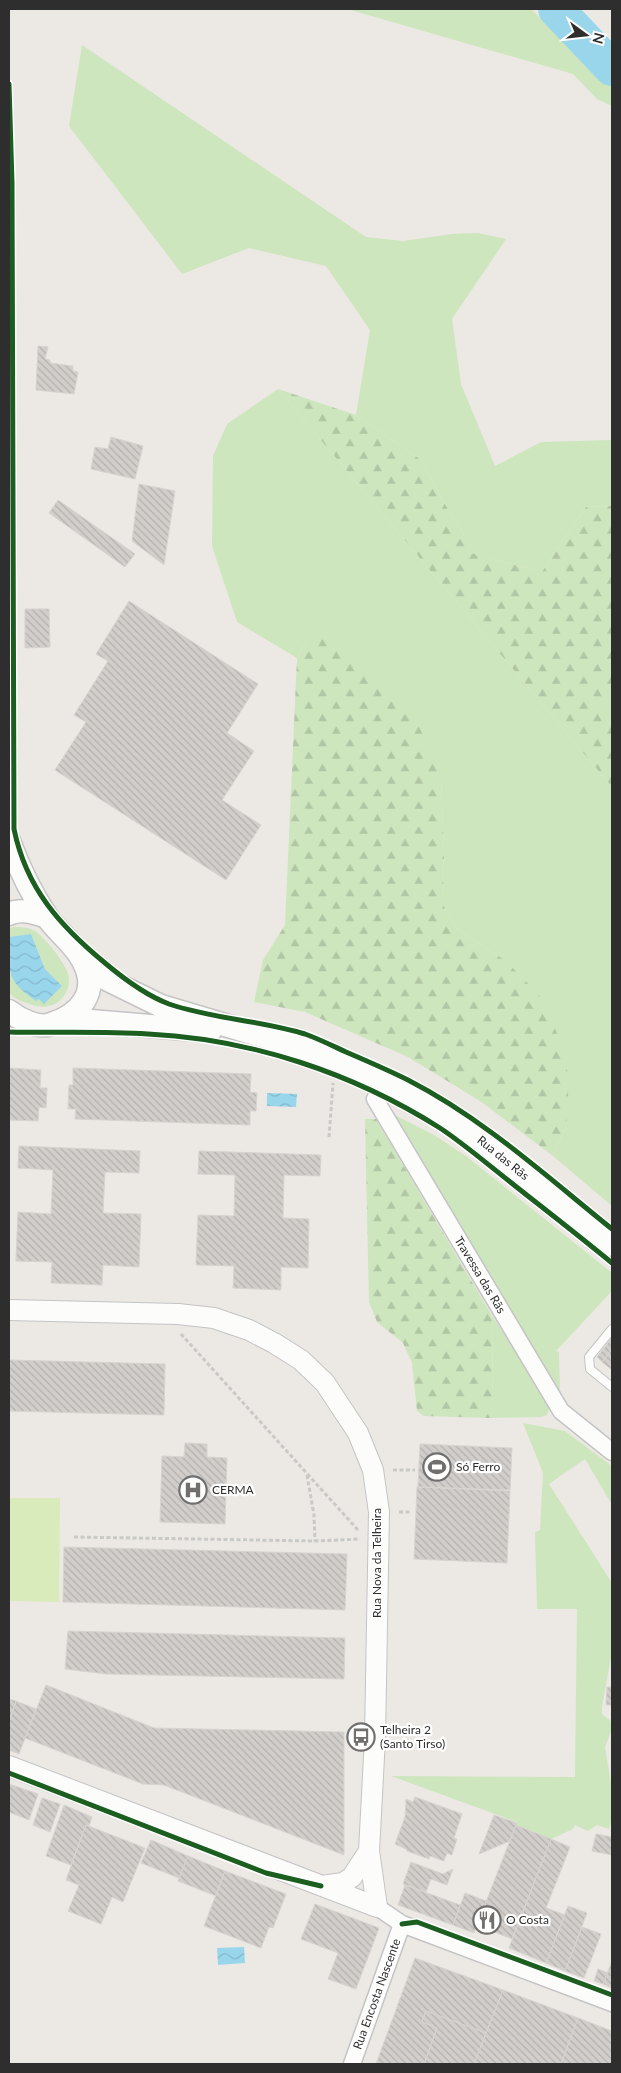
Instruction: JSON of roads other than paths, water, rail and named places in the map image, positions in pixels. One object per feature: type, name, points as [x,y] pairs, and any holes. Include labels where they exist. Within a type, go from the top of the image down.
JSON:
[{"type":"main road","points":[[9,841],[22,874],[47,918],[83,960],[104,978],[162,1006],[254,1034]]},
{"type":"main road","points":[[9,914],[15,911],[31,912],[47,918]]},
{"type":"main road","points":[[9,1024],[57,1022],[79,1010],[87,996],[90,980],[83,960]]},
{"type":"main road","points":[[9,1011],[19,1019],[254,1034]]},
{"type":"main road","name":"Rua das Rãs","points":[[254,1034],[306,1049],[385,1083],[444,1115],[479,1138],[612,1245]]},
{"type":"street","name":"Travessa das Rãs","points":[[385,1083],[375,1099],[561,1411],[612,1452]]},
{"type":"street","name":"Rua Nova da Telheira","points":[[9,1310],[178,1314],[214,1318],[249,1330],[301,1360],[325,1383],[358,1433],[373,1470],[379,1512],[375,1738],[369,1851],[377,1907]]},
{"type":"street","points":[[9,1766],[377,1907],[402,1924],[612,2003]]},
{"type":"street","points":[[321,1886],[343,1883],[352,1877],[369,1851]]},
{"type":"street","name":"Rua Encosta Nascente","points":[[352,2064],[402,1924]]},
{"type":"lane","points":[[612,1329],[590,1357],[590,1369],[612,1387]]},
{"type":"water","points":[[31,934],[45,969],[62,986],[44,1004],[39,999],[36,1001],[19,987],[9,967],[9,937]]},
{"type":"water","points":[[267,1093],[297,1094],[296,1107],[267,1106]]},
{"type":"water","points":[[244,1947],[245,1963],[218,1965],[217,1948]]},
{"type":"waterway","points":[[556,9],[612,68]]},
{"type":"place","name":"Só Ferro","points":[[437,1467]]},
{"type":"place","name":"CERMA","points":[[193,1490]]},
{"type":"place","name":"Telheira 2 (Santo Tirso)","points":[[361,1737]]},
{"type":"place","name":"O Costa","points":[[487,1920]]}]
